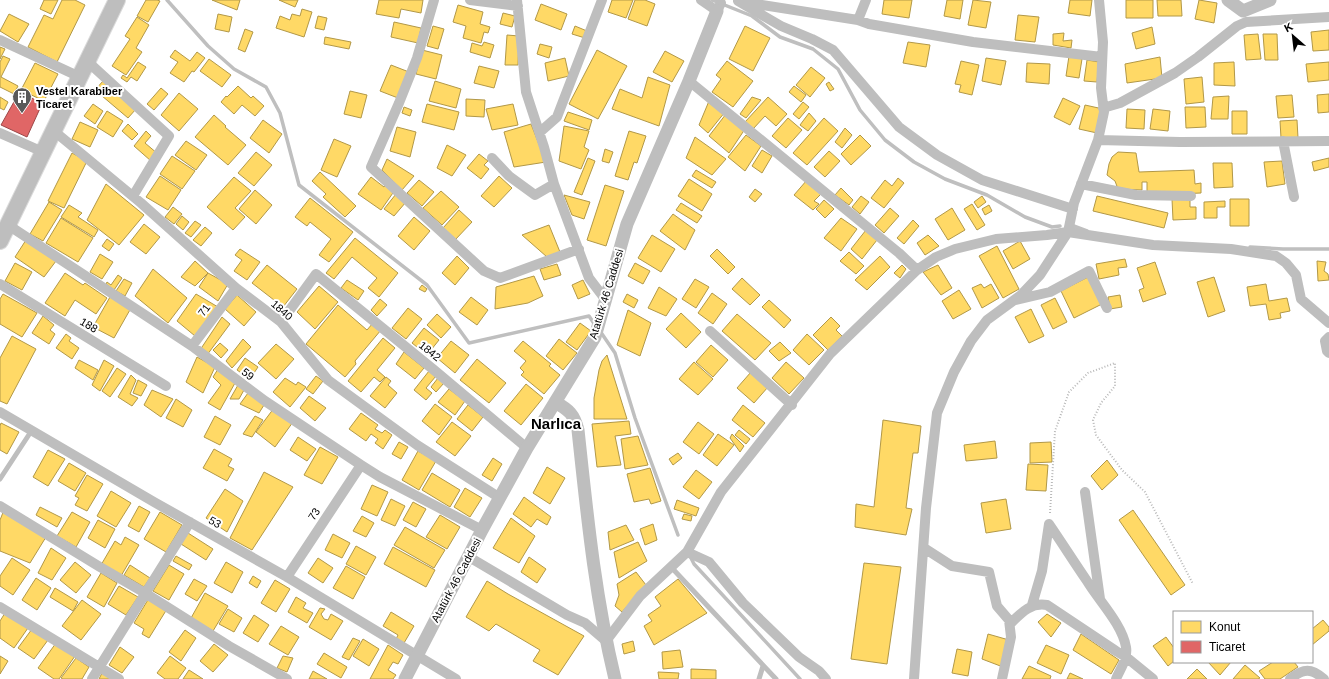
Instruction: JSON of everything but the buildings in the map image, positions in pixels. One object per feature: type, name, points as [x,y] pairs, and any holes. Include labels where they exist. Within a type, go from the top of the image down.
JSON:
[{"type":"main road","points":[[3,232],[80,77],[116,0]]},
{"type":"street","points":[[434,0],[414,66],[371,167],[484,271],[500,278],[579,249]]},
{"type":"street","points":[[470,0],[518,3],[526,92],[540,132],[554,184],[590,278],[605,299]]},
{"type":"street","points":[[540,132],[557,117],[602,0]]},
{"type":"street","points":[[700,0],[720,5]]},
{"type":"street","points":[[858,20],[866,0]]},
{"type":"street","points":[[914,679],[927,501],[937,413],[954,372],[971,341],[987,320],[1021,295],[1040,275],[1068,232],[1081,184],[1098,140],[1104,112],[1101,88],[1103,42],[1099,0]]},
{"type":"street","points":[[1228,0],[1244,16],[1329,17]]},
{"type":"street","points":[[1103,108],[1120,103],[1175,73],[1237,26],[1244,16],[1270,0]]},
{"type":"street","points":[[737,1],[858,20],[869,24],[973,42],[1102,58]]},
{"type":"street","points":[[737,1],[781,26],[833,50],[899,127],[937,155],[982,180],[1073,209]]},
{"type":"street","name":"Atatürk 46 Caddesi","points":[[404,679],[527,448],[556,402],[597,328],[627,224],[720,5]]},
{"type":"street","points":[[0,40],[80,77]]},
{"type":"street","points":[[87,61],[169,136],[134,196]]},
{"type":"street","points":[[689,80],[898,253],[916,270]]},
{"type":"street","name":"1840","points":[[54,130],[134,196],[236,288],[281,322],[328,380],[417,445],[500,498]]},
{"type":"street","points":[[0,133],[43,152]]},
{"type":"street","points":[[1098,140],[1180,142],[1329,141]]},
{"type":"street","points":[[1282,141],[1294,198]]},
{"type":"street","points":[[492,158],[509,176],[535,195],[554,184]]},
{"type":"street","points":[[1081,184],[1136,195],[1191,196]]},
{"type":"street","name":"59","points":[[3,232],[192,346],[265,402],[360,465],[482,530]]},
{"type":"street","points":[[606,641],[640,596],[687,552],[722,492],[785,411],[792,405],[830,354],[916,270],[936,257],[954,249],[996,239],[1068,232],[1153,244],[1231,249],[1276,256],[1286,263],[1296,275],[1301,299],[1329,323]]},
{"type":"street","points":[[1014,300],[1050,292],[1089,271],[1107,308]]},
{"type":"street","name":"1842","points":[[281,322],[316,274],[527,448]]},
{"type":"street","name":"188","points":[[0,284],[166,386]]},
{"type":"street","name":"71","points":[[192,346],[236,288]]},
{"type":"street","points":[[710,331],[792,405]]},
{"type":"street","points":[[1329,337],[1325,341],[1327,351],[1329,353]]},
{"type":"street","points":[[556,402],[568,409],[575,418],[578,430],[593,569],[606,641],[615,679]]},
{"type":"street","name":"53","points":[[0,412],[287,577],[456,679]]},
{"type":"street","name":"73","points":[[287,577],[360,465]]},
{"type":"street","points":[[1085,492],[1100,599]]},
{"type":"street","points":[[0,506],[145,593],[228,646],[287,679]]},
{"type":"street","points":[[92,679],[190,522]]},
{"type":"street","points":[[1049,524],[1087,582],[1116,622],[1126,647],[1126,657],[1116,679]]},
{"type":"street","points":[[1032,606],[1042,571],[1049,524]]},
{"type":"street","points":[[924,548],[952,566],[989,572],[997,606],[1010,620],[1011,637],[1002,679]]},
{"type":"street","points":[[687,552],[709,562],[743,603],[798,657],[819,671],[826,679]]},
{"type":"street","points":[[469,557],[567,615],[585,623],[606,641]]},
{"type":"street","points":[[1010,624],[1023,611],[1032,606],[1040,603],[1047,605],[1126,657],[1153,679]]},
{"type":"street","points":[[0,607],[119,679]]},
{"type":"street","points":[[1290,679],[1297,674],[1310,670],[1316,672],[1324,679]]},
{"type":"lane","points":[[0,479],[32,430]]},
{"type":"lane","points":[[671,567],[776,679]]},
{"type":"lane","points":[[759,679],[763,666]]},
{"type":"path","points":[[1049,524],[1055,431],[1069,392],[1088,373],[1115,363],[1115,386],[1101,403],[1093,420],[1096,435],[1122,470],[1145,492],[1194,584]]},
{"type":"waterway","points":[[167,0],[208,46],[234,69],[266,87],[280,113],[299,185],[427,285],[469,343],[589,316],[595,325]]},
{"type":"waterway","points":[[712,0],[752,16],[780,37],[813,49],[838,69],[860,110],[885,140],[914,162],[945,179],[987,195],[1025,217],[1052,227],[1060,226]]},
{"type":"waterway","points":[[1071,225],[1087,231]]},
{"type":"waterway","points":[[1250,247],[1329,249]]},
{"type":"waterway","points":[[600,331],[615,353],[635,418],[678,535]]},
{"type":"waterway","points":[[690,556],[694,564],[800,679]]},
{"type":"place","name":"Vestel Karabiber Ticaret","points":[[22,114]]},
{"type":"district","name":"Narlıca","points":[[556,424]]}]
